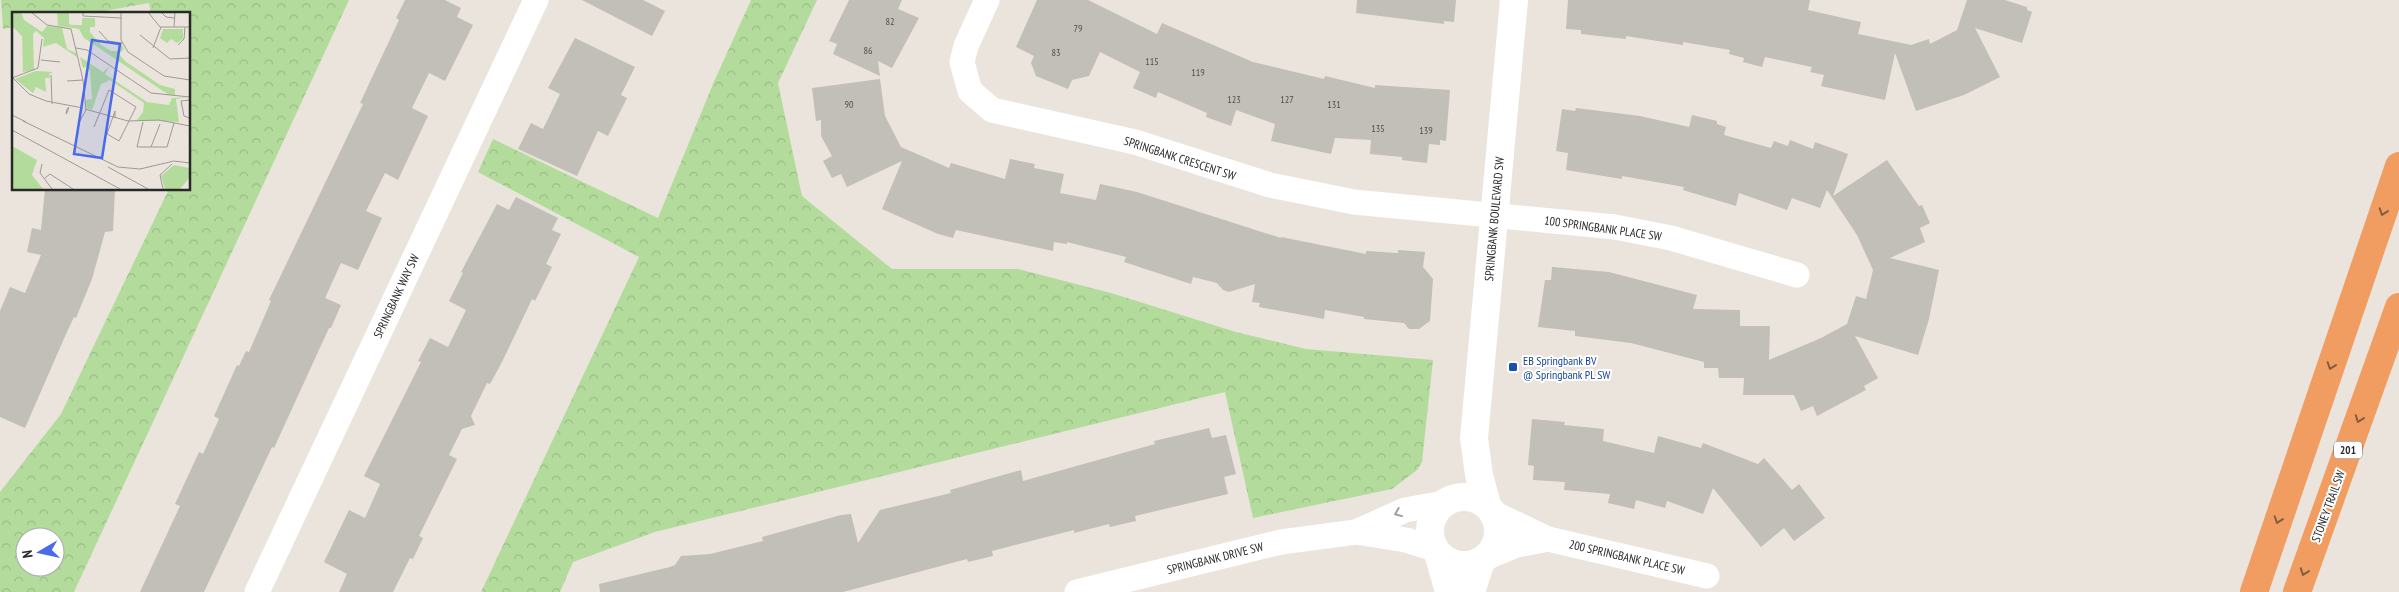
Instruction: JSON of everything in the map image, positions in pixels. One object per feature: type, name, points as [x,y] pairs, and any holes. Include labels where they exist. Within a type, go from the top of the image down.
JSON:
[{"type":"highway","points":[[2254,592],[2399,166]]},
{"type":"highway","name":"STONEY TRAIL SW","points":[[2297,592],[2399,307]]},
{"type":"street","name":"SPRINGBANK WAY SW","points":[[257,592],[536,0]]},
{"type":"street","name":"SPRINGBANK CRESCENT SW","points":[[987,0],[966,46],[962,62],[970,91],[992,110],[1135,142],[1246,179],[1316,196],[1354,202],[1495,214]]},
{"type":"street","name":"SPRINGBANK BOULEVARD SW","points":[[1490,509],[1479,475],[1474,438],[1514,0]]},
{"type":"street","name":"100 SPRINGBANK PLACE SW","points":[[1495,214],[1615,227],[1671,238],[1797,275]]},
{"type":"street","name":"SPRINGBANK BOULEVARD SW","points":[[1447,502],[1474,438]]},
{"type":"street","points":[[1449,592],[1430,532],[1431,523],[1434,514],[1447,502],[1463,497],[1471,497],[1490,509],[1498,532],[1497,542],[1483,560],[1471,592]]},
{"type":"street","name":"SPRINGBANK DRIVE SW","points":[[1077,592],[1281,542],[1356,532],[1405,510],[1447,502]]},
{"type":"street","name":"200 SPRINGBANK PLACE SW","points":[[1490,509],[1548,539],[1707,576]]},
{"type":"street","name":"SPRINGBANK DRIVE SW","points":[[1356,532],[1406,540],[1437,551]]},
{"type":"street","name":"200 SPRINGBANK PLACE SW","points":[[1483,560],[1517,545],[1548,539]]},
{"type":"street","points":[[1437,551],[1454,564],[1463,566],[1483,560]]},
{"type":"green space","points":[[1,0],[349,0],[74,592],[0,592],[0,492],[61,414],[169,190],[190,190],[190,12],[151,12],[149,3],[99,12],[12,12],[12,27],[3,29]]},
{"type":"green space","points":[[751,0],[817,0],[778,83],[802,196],[892,269],[1018,269],[1111,293],[1236,332],[1306,349],[1433,360],[1422,462],[1417,470],[1392,489],[1253,518],[1225,392],[655,532],[573,562],[560,592],[481,592],[639,257],[478,172],[493,139],[658,218],[713,84]]},
{"type":"building","points":[[405,0],[445,0],[461,8],[457,17],[473,25],[445,81],[429,73],[412,108],[428,116],[398,180],[385,173],[366,211],[382,218],[358,270],[341,263],[325,298],[341,305],[204,592],[140,592],[180,506],[175,504],[199,452],[203,454],[219,419],[214,416],[237,365],[239,366],[246,351],[249,352],[271,301],[269,300],[363,104],[360,103],[399,20],[396,18]]},
{"type":"building","points":[[582,0],[643,0],[665,11],[652,36]]},
{"type":"building","points":[[849,0],[902,0],[898,9],[919,18],[892,68],[878,61],[880,76],[833,54],[837,44],[829,41]]},
{"type":"building","points":[[1037,0],[1088,0],[1157,34],[1162,23],[1253,62],[1324,79],[1325,76],[1375,88],[1375,85],[1450,90],[1446,141],[1440,140],[1440,145],[1429,144],[1427,163],[1402,160],[1402,157],[1370,154],[1371,140],[1335,138],[1331,154],[1271,141],[1275,124],[1236,110],[1231,126],[1206,117],[1207,113],[1158,92],[1156,98],[1133,88],[1140,72],[1100,52],[1089,76],[1072,80],[1068,89],[1036,76],[1031,63],[1034,56],[1016,47]]},
{"type":"building","points":[[1357,0],[1456,0],[1454,22],[1444,21],[1444,24],[1356,13]]},
{"type":"building","points":[[1568,0],[1810,0],[1808,10],[1861,22],[1858,34],[1911,45],[1929,39],[1930,44],[1957,30],[1967,0],[2005,0],[2027,7],[2027,10],[2032,12],[2022,43],[1975,28],[2000,77],[1964,95],[1916,111],[1895,53],[1885,100],[1821,86],[1824,75],[1810,72],[1812,67],[1765,57],[1762,67],[1743,62],[1744,58],[1729,54],[1730,50],[1683,42],[1683,45],[1626,36],[1626,39],[1581,34],[1581,30],[1566,29]]},
{"type":"building","points":[[575,38],[635,67],[621,95],[627,98],[608,136],[598,131],[577,176],[518,149],[531,123],[543,129],[560,94],[548,88]]},
{"type":"building","points":[[880,79],[885,116],[901,147],[949,168],[951,163],[1005,179],[1010,159],[1035,164],[1034,168],[1064,174],[1060,193],[1096,200],[1100,184],[1137,192],[1281,238],[1366,254],[1366,251],[1398,253],[1398,250],[1425,252],[1423,267],[1433,279],[1430,321],[1419,329],[1409,329],[1404,323],[1364,319],[1364,317],[1325,310],[1324,319],[1259,307],[1260,303],[1252,302],[1255,284],[1229,292],[1223,290],[1217,283],[1193,277],[1191,284],[1124,262],[1126,257],[1067,242],[1067,244],[1054,242],[1053,251],[956,230],[953,238],[938,234],[882,209],[902,161],[847,187],[841,174],[832,178],[823,161],[832,156],[821,136],[821,120],[816,121],[812,88]]},
{"type":"building","points":[[1576,108],[1640,116],[1689,127],[1692,115],[1717,121],[1717,124],[1726,127],[1724,135],[1771,148],[1774,141],[1788,146],[1790,140],[1813,149],[1815,142],[1848,154],[1833,196],[1887,160],[1919,206],[1922,205],[1930,223],[1920,228],[1925,242],[1890,258],[1939,270],[1929,319],[1918,355],[1855,336],[1878,378],[1864,386],[1866,390],[1817,416],[1813,406],[1801,411],[1794,395],[1743,395],[1744,378],[1719,378],[1718,368],[1704,368],[1704,362],[1631,343],[1575,336],[1575,331],[1538,327],[1545,280],[1551,280],[1552,267],[1609,272],[1697,295],[1693,309],[1740,310],[1740,326],[1770,326],[1769,360],[1821,338],[1847,324],[1856,296],[1866,299],[1873,270],[1857,235],[1827,190],[1820,208],[1792,198],[1787,210],[1739,193],[1736,206],[1683,190],[1684,187],[1622,176],[1622,179],[1566,170],[1568,153],[1556,151],[1562,109],[1575,111]]},
{"type":"building","points":[[45,190],[115,190],[113,231],[105,232],[92,279],[25,428],[0,417],[0,311],[10,287],[25,293],[41,255],[27,252],[32,228],[41,230]]},
{"type":"building","points":[[516,197],[558,218],[552,230],[561,234],[546,264],[552,267],[535,301],[532,299],[490,384],[487,383],[471,416],[475,425],[462,429],[449,455],[457,459],[419,536],[423,538],[413,559],[410,558],[393,592],[339,592],[347,574],[324,562],[349,510],[365,518],[380,484],[364,476],[421,362],[418,361],[430,338],[448,347],[466,310],[449,301],[463,273],[461,272],[497,204],[509,210]]},
{"type":"building","points":[[1532,419],[1565,422],[1564,425],[1604,429],[1603,441],[1654,453],[1658,436],[1701,448],[1703,443],[1758,464],[1764,458],[1792,490],[1799,484],[1825,518],[1794,541],[1784,528],[1761,547],[1713,488],[1703,514],[1667,501],[1665,508],[1636,500],[1634,509],[1608,503],[1610,494],[1564,490],[1565,482],[1533,480],[1534,466],[1528,465]]},
{"type":"building","points":[[1209,428],[1212,438],[1226,435],[1236,474],[1224,477],[1228,494],[1135,516],[1136,521],[1110,527],[1109,524],[1074,533],[1074,530],[992,551],[993,556],[968,562],[967,559],[843,592],[600,592],[599,584],[670,567],[675,565],[681,556],[710,554],[763,541],[762,537],[841,515],[851,514],[858,543],[880,510],[951,493],[950,490],[1021,470],[1023,481],[1155,444],[1154,441]]},
{"type":"place","name":"EB Springbank BV @ Springbank PL SW","points":[[1513,367]]}]
